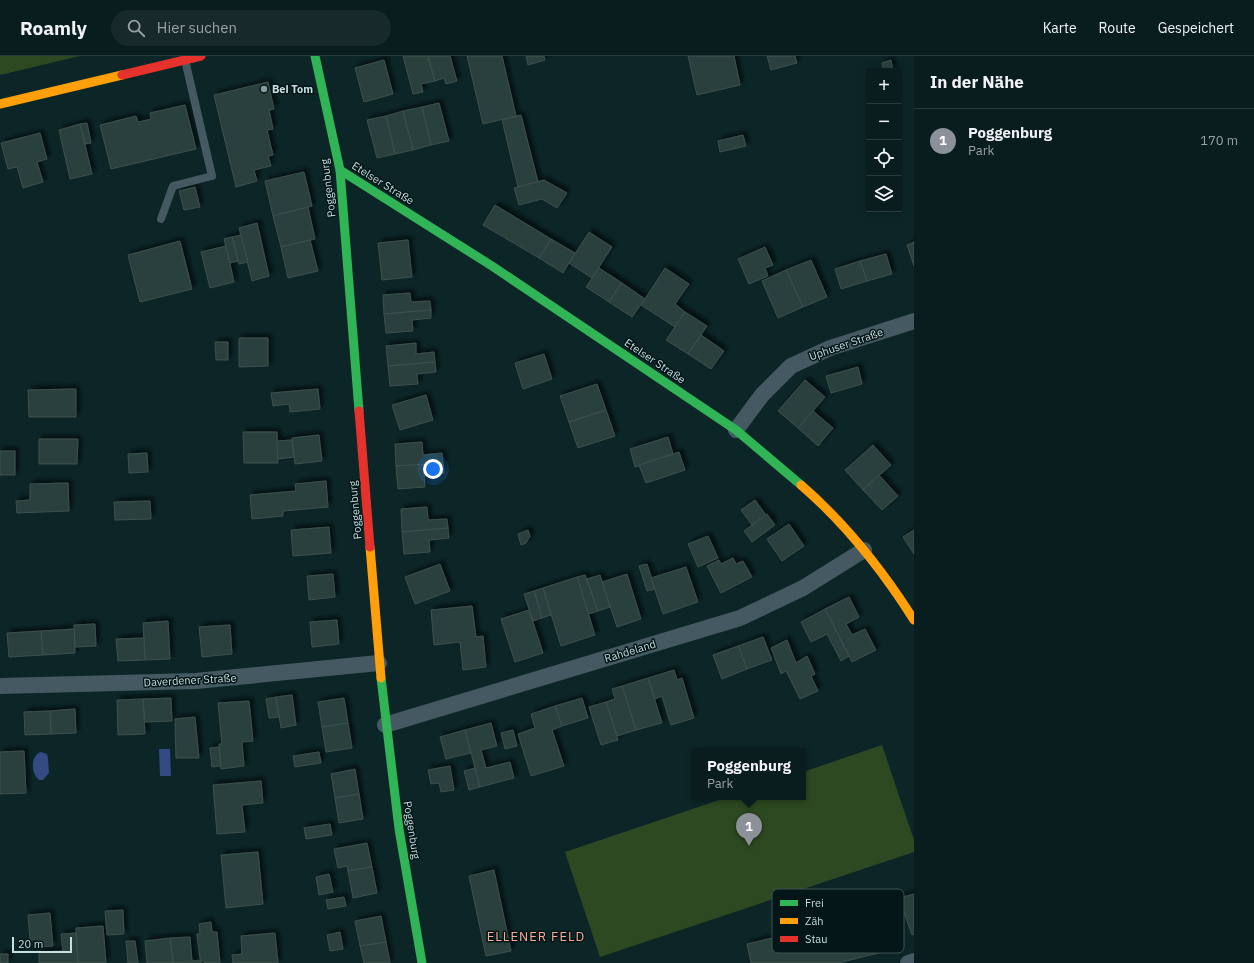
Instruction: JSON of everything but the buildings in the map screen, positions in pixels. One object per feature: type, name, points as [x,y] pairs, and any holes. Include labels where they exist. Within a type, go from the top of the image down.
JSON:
[{"type":"street","points":[[0,104],[201,56]]},
{"type":"street","name":"Poggenburg","points":[[315,56],[340,170],[385,725],[399,829],[422,963]]},
{"type":"street","name":"Etelser Straße","points":[[340,170],[492,266],[736,430],[818,500],[864,550],[914,620]]},
{"type":"street","name":"Uphuser Straße","points":[[736,430],[762,395],[791,366],[830,348],[914,321]]},
{"type":"street","name":"Rahdeland","points":[[385,725],[740,618],[803,588],[864,550]]},
{"type":"street","name":"Daverdener Straße","points":[[0,686],[196,681],[379,663]]},
{"type":"street","points":[[908,963],[914,961]]},
{"type":"lane","points":[[161,219],[173,186],[212,176],[185,60]]},
{"type":"green space","points":[[0,56],[80,56],[0,75]]},
{"type":"green space","points":[[882,745],[914,840],[914,852],[803,889],[772,889],[772,899],[600,957],[565,852],[719,800],[806,800],[806,771]]},
{"type":"water","points":[[159,749],[170,749],[171,776],[160,776]]},
{"type":"water","points":[[41,752],[47,754],[49,773],[43,780],[39,780],[34,774],[33,761],[37,754]]},
{"type":"traffic: fast","points":[[315,56],[340,170],[359,411]]},
{"type":"traffic: fast","points":[[340,170],[492,266],[736,430],[801,485]]},
{"type":"traffic: fast","points":[[381,678],[399,829],[422,963]]},
{"type":"traffic: slow","points":[[0,104],[122,75]]},
{"type":"traffic: slow","points":[[801,485],[848,531],[876,566],[914,620]]},
{"type":"traffic: slow","points":[[370,547],[381,678]]},
{"type":"traffic: jam","points":[[122,75],[201,56]]},
{"type":"traffic: jam","points":[[359,411],[370,547]]},
{"type":"place","name":"Bei Tom","points":[[264,89]]},
{"type":"place","name":"Poggenburg","points":[[749,846]]},
{"type":"district","name":"ELLENER FELD","points":[[536,936]]}]
